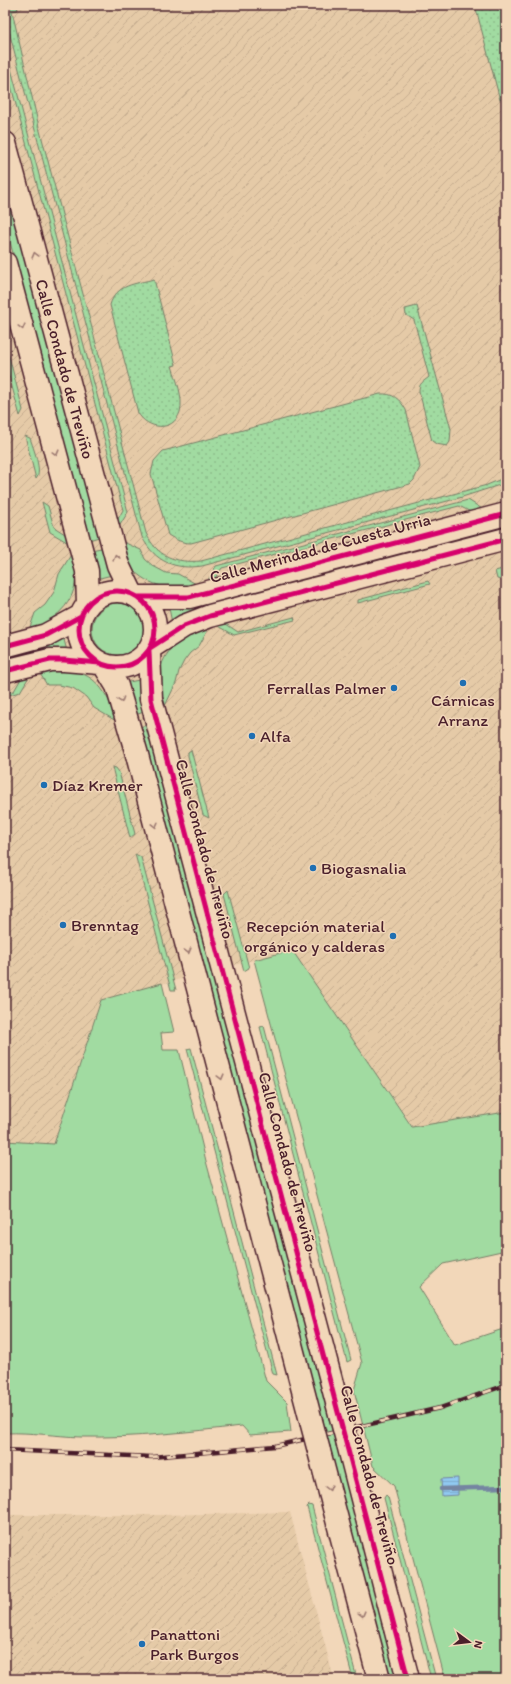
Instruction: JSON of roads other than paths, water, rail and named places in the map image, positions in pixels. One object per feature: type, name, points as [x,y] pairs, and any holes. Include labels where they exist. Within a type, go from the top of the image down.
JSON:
[{"type":"street","name":"Calle Condado de Treviño","points":[[5,143],[118,565],[135,595]]},
{"type":"street","name":"Calle Condado de Treviño","points":[[5,262],[87,571],[84,610]]},
{"type":"street","name":"Calle Merindad de Cuesta Urria","points":[[135,595],[189,597],[506,514]]},
{"type":"street","points":[[5,671],[50,660],[102,664],[116,667],[131,665],[184,626],[210,616],[506,539]]},
{"type":"street","points":[[150,650],[155,638],[155,622],[151,609],[135,595],[122,590],[105,592],[92,599],[84,610],[79,626],[81,641],[88,654],[102,664],[116,686],[131,730],[379,1679]]},
{"type":"street","points":[[5,646],[46,635],[84,610]]},
{"type":"street","name":"Calle Condado de Treviño","points":[[150,650],[151,699],[348,1444],[408,1679]]},
{"type":"water","points":[[458,1478],[458,1495],[442,1496],[441,1479]]},
{"type":"waterway","points":[[441,1489],[506,1487]]},
{"type":"railway","points":[[5,1450],[152,1457],[275,1446],[440,1408],[506,1385]]},
{"type":"place","name":"Cárnicas Arranz","points":[[463,683]]},
{"type":"place","name":"Ferrallas Palmer","points":[[394,688]]},
{"type":"place","name":"Alfa","points":[[252,736]]},
{"type":"place","name":"Díaz Kremer","points":[[44,785]]},
{"type":"place","name":"Biogasnalia","points":[[313,868]]},
{"type":"place","name":"Brenntag","points":[[63,925]]},
{"type":"place","name":"Recepción material orgánico y calderas","points":[[393,936]]},
{"type":"place","name":"Panattoni Park Burgos","points":[[142,1644]]}]
